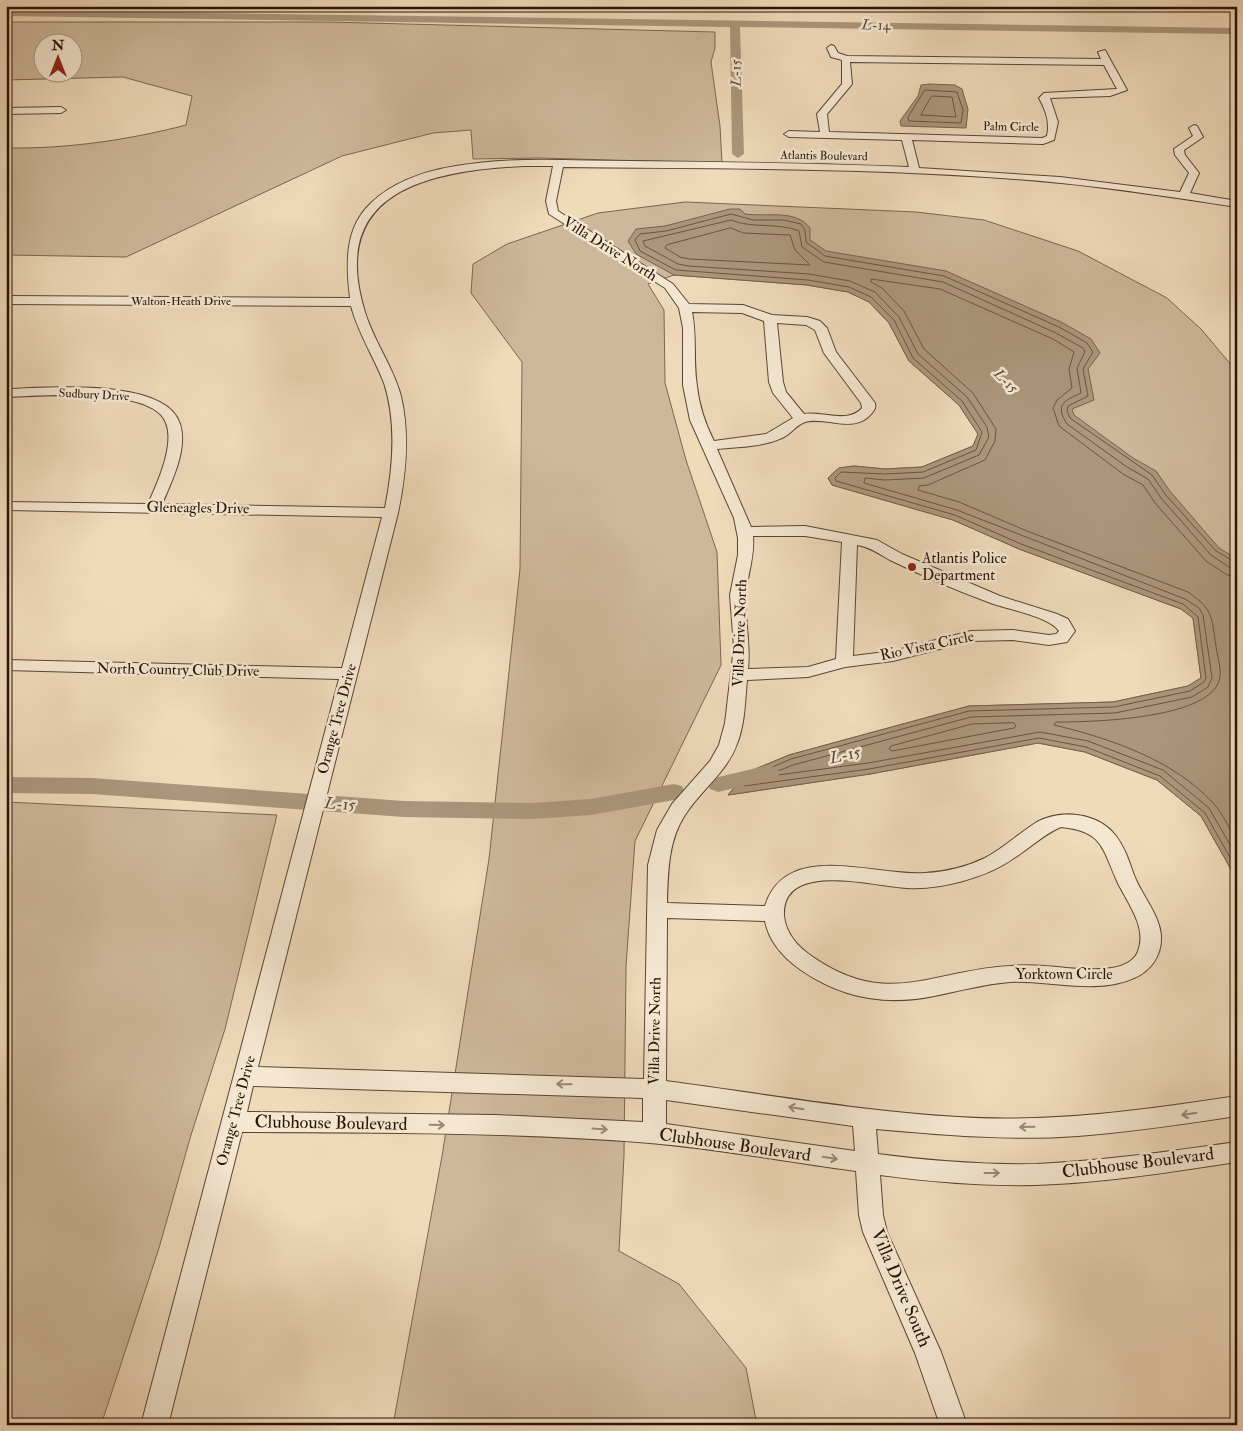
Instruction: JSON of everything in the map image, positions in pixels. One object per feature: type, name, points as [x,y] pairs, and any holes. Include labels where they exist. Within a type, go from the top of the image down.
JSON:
[{"type":"street","points":[[1225,6],[1237,6]]},
{"type":"street","points":[[831,48],[834,55],[846,59],[1107,62]]},
{"type":"street","name":"Palm Circle","points":[[789,134],[1043,141],[1051,138],[1054,123],[1054,118],[1044,98],[1047,95],[1110,93],[1122,90],[1102,52]]},
{"type":"street","points":[[825,135],[822,114],[847,84],[846,59]]},
{"type":"street","points":[[6,111],[60,110]]},
{"type":"street","points":[[1184,195],[1194,173],[1180,156],[1179,149],[1198,137],[1194,128]]},
{"type":"street","points":[[906,138],[916,170]]},
{"type":"street","name":"Atlantis Boulevard","points":[[410,182],[434,174],[475,166],[504,163],[916,170],[1055,178],[1237,204]]},
{"type":"street","name":"Villa Drive North","points":[[559,164],[551,201],[554,212],[669,286],[686,308],[689,328],[690,385],[697,420],[710,446],[745,532],[746,555],[738,595],[742,646],[734,723],[728,745],[716,765],[680,809],[663,841],[658,865],[654,1133]]},
{"type":"street","name":"Orange Tree Drive","points":[[154,1425],[231,1122],[246,1076],[320,782],[391,513],[398,473],[398,422],[393,395],[385,370],[363,324],[356,302],[352,277],[353,258],[362,219],[374,203],[396,188],[410,182]]},
{"type":"street","name":"Walton-Heath Drive","points":[[6,300],[356,302]]},
{"type":"street","points":[[686,308],[743,310],[770,319],[807,321],[822,328],[830,353],[858,392],[868,402],[870,408],[866,414],[849,420],[801,419],[779,434],[769,438],[710,446]]},
{"type":"street","points":[[770,319],[776,382],[780,393],[801,419]]},
{"type":"street","name":"Sudbury Drive","points":[[6,393],[124,395],[151,402],[164,409],[172,419],[174,435],[165,480],[154,507]]},
{"type":"street","name":"Gleneagles Drive","points":[[6,506],[154,507],[391,513]]},
{"type":"street","name":"Rio Vista Circle","points":[[740,675],[808,672],[844,662],[893,656],[971,636],[1013,635],[1048,640],[1061,638],[1067,631],[1062,623],[1051,617],[994,599],[897,557],[872,543],[805,531],[745,532]]},
{"type":"street","points":[[844,662],[850,538]]},
{"type":"street","name":"North Country Club Drive","points":[[6,665],[349,674]]},
{"type":"street","name":"Yorktown Circle","points":[[1060,820],[1076,821],[1098,829],[1110,839],[1117,850],[1131,893],[1147,921],[1151,933],[1151,946],[1146,957],[1138,966],[1125,973],[1110,977],[1046,973],[1007,974],[916,992],[877,992],[839,982],[807,964],[784,940],[777,928],[774,914],[775,903],[782,891],[791,882],[816,873],[831,872],[901,881],[938,879],[972,871],[1001,858],[1046,824],[1060,820]]},
{"type":"street","points":[[656,910],[774,914]]},
{"type":"street","points":[[246,1076],[575,1084],[654,1089],[864,1118],[960,1127],[1076,1126],[1152,1120],[1237,1106]]},
{"type":"street","name":"Villa Drive South","points":[[864,1118],[874,1232],[928,1352],[954,1425]]},
{"type":"street","name":"Clubhouse Boulevard","points":[[231,1122],[566,1127],[654,1133],[717,1140],[867,1164],[971,1174],[1079,1173],[1237,1152]]},
{"type":"shaded area","points":[[6,22],[328,22],[715,32],[715,48],[711,62],[720,126],[722,163],[539,158],[473,159],[471,130],[433,133],[342,156],[126,257],[6,255],[6,148],[74,145],[142,135],[186,125],[192,96],[123,77],[82,78],[82,32],[32,32],[32,79],[6,80]]},
{"type":"shaded area","points":[[685,202],[916,212],[984,220],[1078,251],[1167,298],[1202,330],[1237,372],[1237,880],[1201,816],[1157,780],[1085,752],[1038,743],[870,774],[728,795],[746,773],[789,755],[969,706],[1113,702],[1188,686],[1201,678],[1193,618],[1181,609],[1019,549],[953,520],[832,485],[828,478],[839,468],[854,466],[885,469],[922,467],[973,446],[978,434],[959,405],[909,361],[889,323],[869,302],[848,292],[807,285],[674,275],[648,284],[664,310],[665,383],[686,460],[717,552],[721,665],[635,841],[626,966],[624,1156],[619,1251],[679,1284],[746,1368],[757,1425],[393,1425],[442,1156],[489,859],[520,569],[522,362],[471,293],[473,264],[507,244],[598,213]]},
{"type":"shaded area","points":[[6,802],[277,815],[225,1029],[191,1135],[159,1248],[101,1425],[6,1425]]},
{"type":"water","points":[[921,85],[955,85],[962,89],[968,109],[966,128],[901,126],[900,121],[918,96]]},
{"type":"water","points":[[730,209],[740,209],[745,214],[780,215],[797,218],[810,228],[810,240],[826,251],[946,271],[1061,322],[1091,339],[1100,353],[1088,369],[1094,400],[1072,409],[1074,415],[1133,458],[1156,471],[1169,490],[1219,548],[1237,559],[1237,880],[1201,816],[1157,780],[1085,752],[1038,743],[870,774],[728,795],[746,773],[789,755],[969,706],[1113,702],[1188,686],[1201,678],[1193,618],[1181,609],[1019,549],[953,520],[832,485],[828,478],[839,468],[854,466],[885,469],[922,467],[973,446],[978,434],[959,405],[909,361],[889,323],[869,302],[848,292],[807,285],[674,275],[636,254],[628,241],[636,229],[665,226]]},
{"type":"waterway","name":"L-14","points":[[6,13],[735,24]]},
{"type":"waterway","name":"L-14","points":[[735,24],[1237,31]]},
{"type":"waterway","name":"L-15","points":[[735,24],[738,154]]},
{"type":"waterway","name":"L-15","points":[[718,784],[769,773]]},
{"type":"waterway","name":"L-15","points":[[6,785],[92,786],[404,809],[531,811],[591,807],[674,792]]},
{"type":"place","name":"Atlantis Police Department","points":[[912,567]]}]
